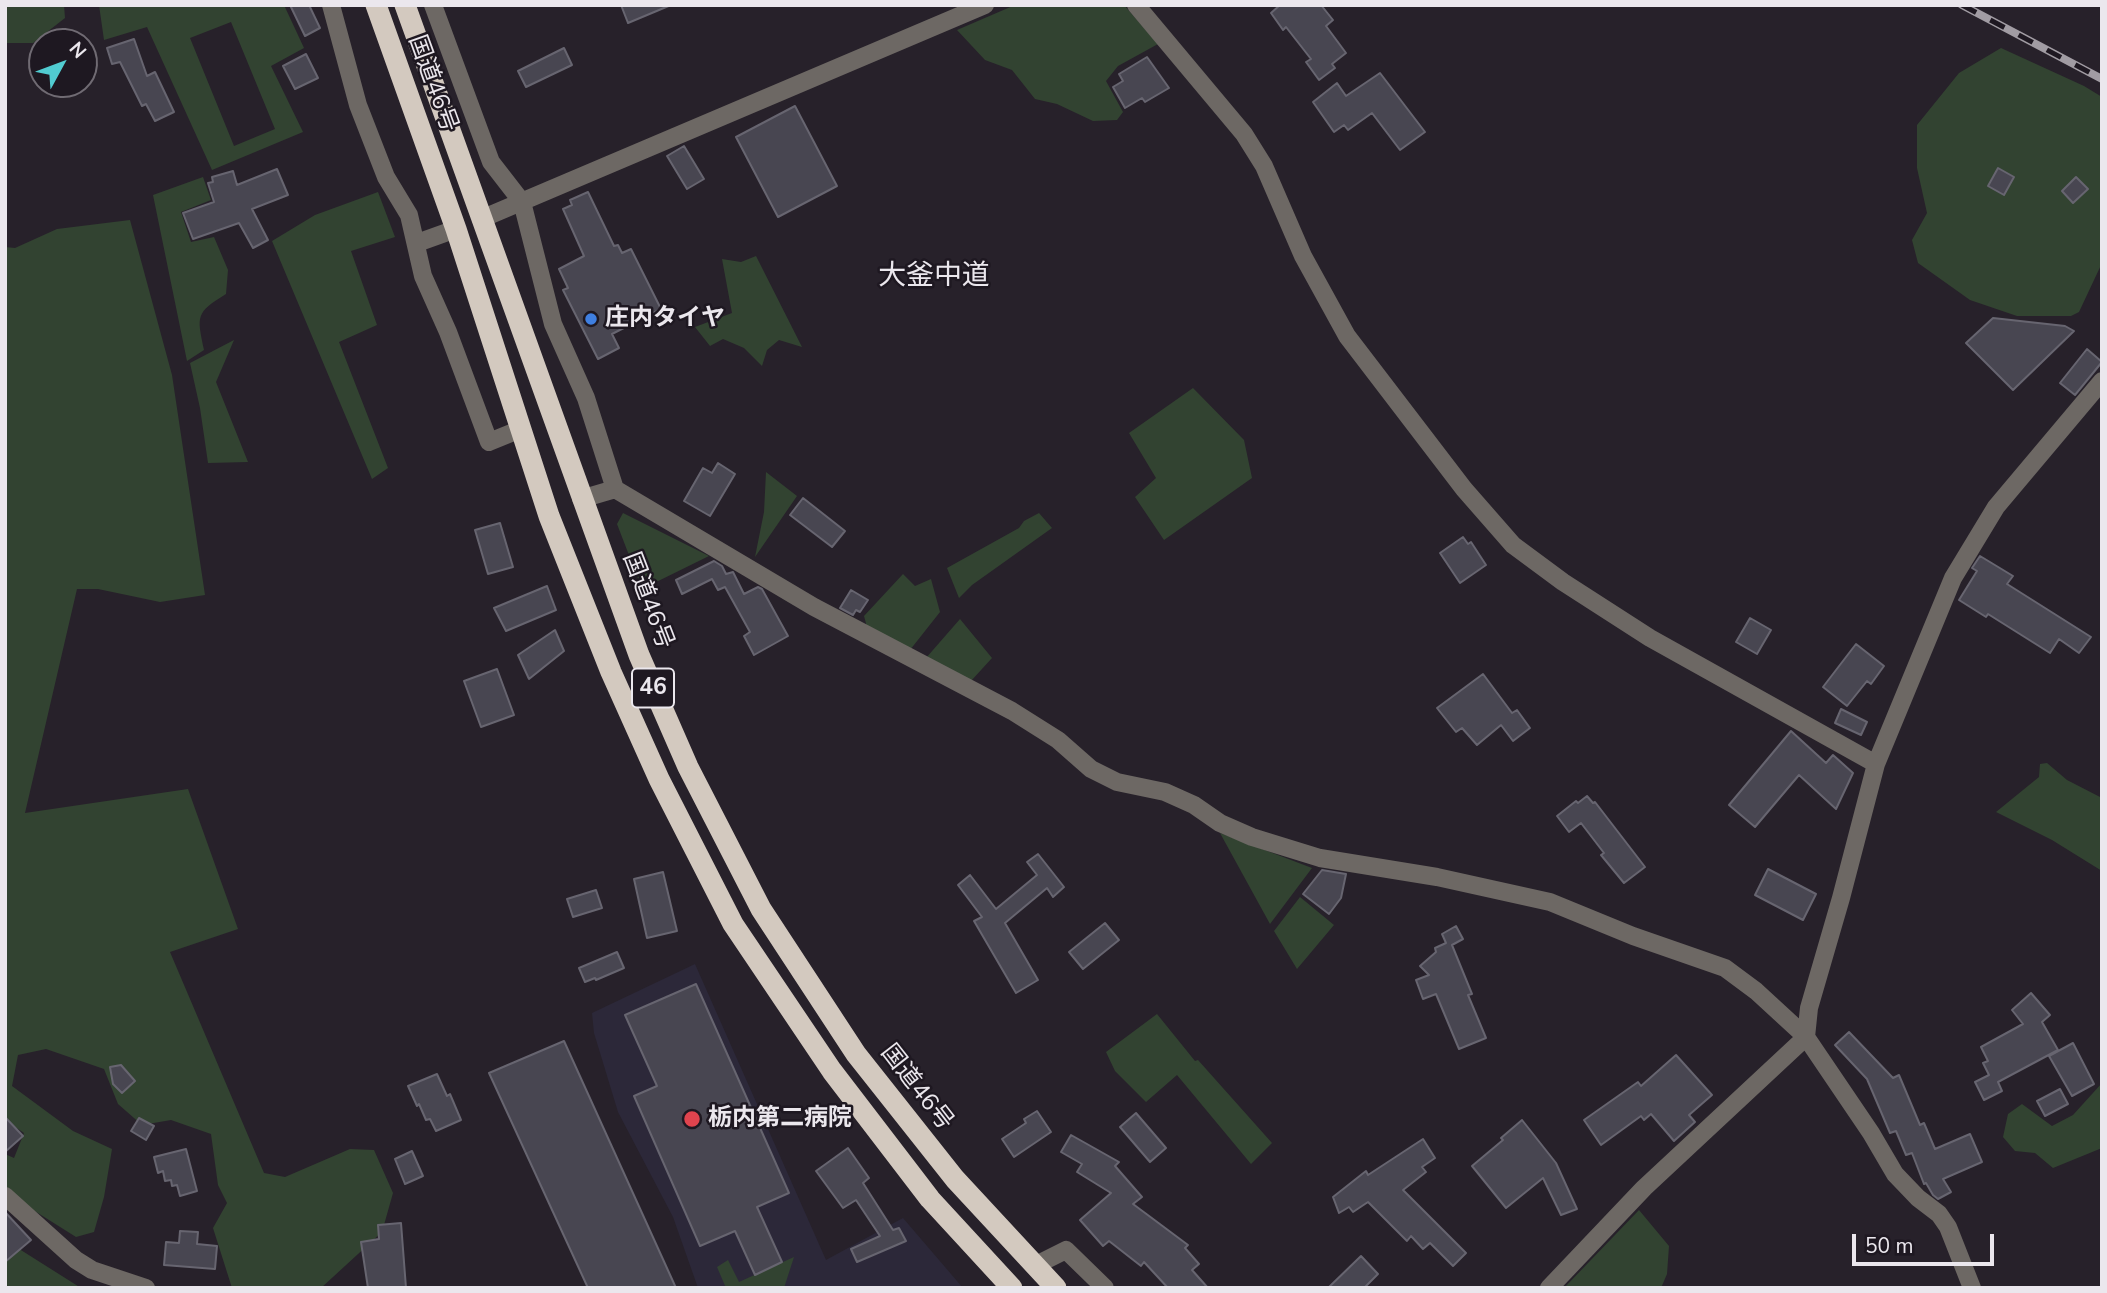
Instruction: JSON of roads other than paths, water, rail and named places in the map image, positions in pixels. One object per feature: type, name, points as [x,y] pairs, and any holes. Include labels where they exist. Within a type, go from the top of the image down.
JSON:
[{"type":"highway","name":"国道46号","points":[[376,5],[456,229],[549,516],[611,672],[659,779],[733,924],[832,1071],[930,1199],[1012,1288]]},
{"type":"highway","name":"国道46号","points":[[405,5],[581,499],[639,655],[688,767],[761,909],[856,1054],[955,1179],[1056,1288]]},
{"type":"street","points":[[331,5],[358,105],[386,177],[409,215],[423,276],[448,332],[489,442],[520,429]]},
{"type":"street","points":[[433,5],[491,162],[522,202],[553,324],[586,398],[615,489],[814,607],[1012,711],[1058,740],[1091,769],[1117,782],[1165,792],[1194,805],[1220,823],[1252,837],[1320,858],[1437,877],[1550,902],[1633,936],[1725,968],[1756,991],[1806,1037],[1871,1133],[1895,1174],[1918,1198],[1939,1214],[1948,1227],[1972,1288]]},
{"type":"street","points":[[481,219],[985,5]]},
{"type":"street","points":[[1136,5],[1244,134],[1264,166],[1303,256],[1347,336],[1464,489],[1513,545],[1563,582],[1650,638],[1876,764]]},
{"type":"street","points":[[417,243],[456,229]]},
{"type":"street","points":[[1549,1288],[1644,1188],[1806,1037],[1809,1008],[1876,764],[1953,578],[1996,507],[2102,381]]},
{"type":"street","points":[[581,499],[615,489]]},
{"type":"street","points":[[5,1196],[76,1260],[92,1270],[146,1288]]},
{"type":"street","points":[[1034,1266],[1066,1250],[1105,1288]]},
{"type":"railway","points":[[1962,5],[2102,79]]},
{"type":"place","name":"庄内タイヤ","points":[[591,319]]},
{"type":"place","name":"栃内第二病院","points":[[692,1119]]},
{"type":"district","name":"大釜中道","points":[[934,277]]}]
